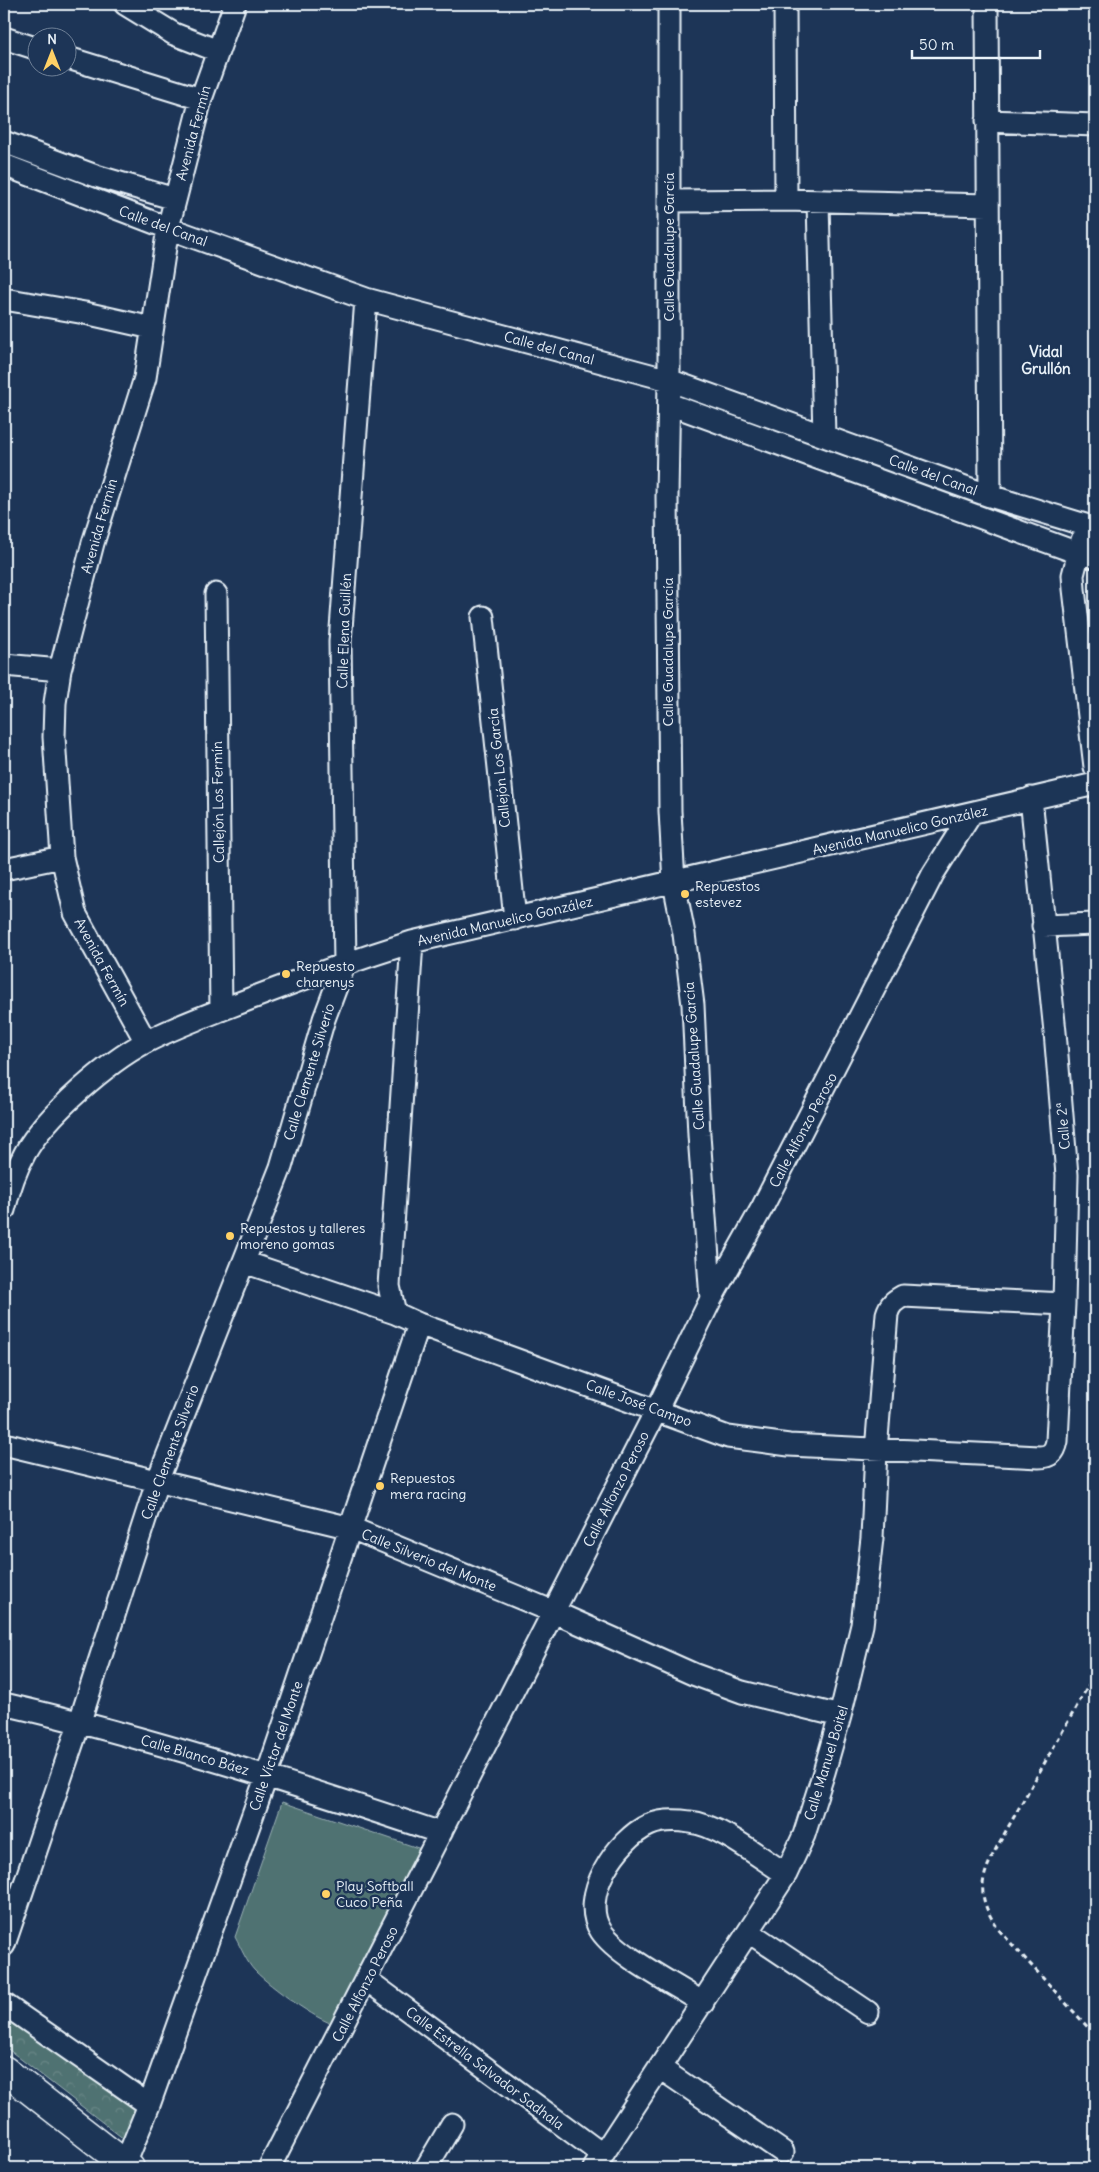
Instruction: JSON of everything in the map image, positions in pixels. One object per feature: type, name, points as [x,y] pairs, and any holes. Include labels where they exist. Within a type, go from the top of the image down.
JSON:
[{"type":"main road","points":[[4,2070],[128,2166]]},
{"type":"street","points":[[125,4],[174,34],[218,51]]},
{"type":"street","name":"Avenida Fermín","points":[[146,1042],[75,912],[62,857],[54,737],[55,703],[60,670],[93,543],[144,378],[168,228],[175,199],[201,99],[235,4]]},
{"type":"street","name":"Calle Guadalupe García","points":[[670,4],[670,380],[667,507],[670,794],[674,883],[684,934],[693,1006],[699,1135],[711,1299]]},
{"type":"street","points":[[785,4],[786,200]]},
{"type":"street","points":[[987,4],[990,496]]},
{"type":"street","points":[[4,38],[28,46]]},
{"type":"street","points":[[78,61],[201,99]]},
{"type":"street","points":[[988,121],[1095,125]]},
{"type":"street","points":[[4,142],[96,176],[175,199]]},
{"type":"street","name":"Calle del Canal","points":[[4,165],[168,228],[366,299],[670,380],[990,496],[1091,526]]},
{"type":"street","points":[[669,201],[786,200],[988,205]]},
{"type":"street","points":[[818,202],[824,436]]},
{"type":"street","points":[[4,299],[85,313],[152,328]]},
{"type":"street","name":"Calle Elena Guillén","points":[[344,963],[340,642],[366,299]]},
{"type":"street","points":[[669,404],[1086,555]]},
{"type":"street","points":[[1091,526],[1086,555],[1073,575],[1095,768]]},
{"type":"street","name":"Callejón Los Fermín","points":[[216,594],[221,1010]]},
{"type":"street","name":"Callejón Los García","points":[[483,617],[515,919]]},
{"type":"street","points":[[4,665],[60,670]]},
{"type":"street","name":"Avenida Manuelico González","points":[[4,1210],[14,1176],[24,1154],[47,1124],[105,1070],[146,1042],[221,1010],[344,963],[412,942],[674,883],[1095,784]]},
{"type":"street","name":"Calle 2ª","points":[[1031,798],[1055,1032],[1067,1175],[1064,1304],[1057,1441],[1056,1449],[1052,1454]]},
{"type":"street","name":"Calle Alfonzo Peroso","points":[[269,2168],[367,1980],[711,1299],[776,1181],[933,874],[971,814]]},
{"type":"street","points":[[4,869],[62,857]]},
{"type":"street","points":[[1043,926],[1095,924]]},
{"type":"street","points":[[394,1314],[390,1286],[412,942]]},
{"type":"street","name":"Calle Clemente Silverio","points":[[4,1945],[80,1722],[157,1482],[281,1167],[324,1019],[344,963]]},
{"type":"street","name":"Calle José Campo","points":[[244,1262],[657,1409],[728,1437],[789,1445],[876,1451],[1039,1457],[1052,1454]]},
{"type":"street","name":"Calle Manuel Boitel","points":[[598,2162],[786,1874],[804,1835],[840,1716],[862,1625],[872,1538],[886,1314],[893,1302],[903,1296],[1064,1304]]},
{"type":"street","name":"Calle Víctor del Monte","points":[[128,2166],[267,1775],[352,1528],[419,1324]]},
{"type":"street","name":"Calle Silverio del Monte","points":[[4,1444],[352,1528],[554,1612],[693,1674],[742,1692],[840,1716]]},
{"type":"street","name":"Calle Blanco Báez","points":[[4,1704],[80,1722],[267,1775],[441,1833]]},
{"type":"street","points":[[703,2003],[612,1945],[600,1929],[594,1897],[600,1880],[617,1851],[639,1830],[651,1824],[678,1820],[704,1824],[718,1830],[786,1874]]},
{"type":"street","points":[[749,1932],[868,2012]]},
{"type":"street","name":"Calle Estrella Salvador Sadhala","points":[[367,1980],[598,2162]]},
{"type":"street","points":[[4,2004],[149,2105]]},
{"type":"street","points":[[660,2068],[783,2152]]},
{"type":"street","points":[[426,2168],[452,2124]]},
{"type":"path","points":[[1095,1674],[986,1867],[982,1888],[986,1912],[999,1930],[1095,2035]]},
{"type":"green space","name":"Play Softball Cuco Peña","points":[[282,1802],[424,1850],[336,2025],[317,2017],[262,1978],[249,1964],[235,1937]]},
{"type":"green space","points":[[4,1996],[147,2105],[129,2143],[4,2046]]},
{"type":"place","name":"Repuestos estevez","points":[[685,894]]},
{"type":"place","name":"Repuesto charenys","points":[[286,974]]},
{"type":"place","name":"Repuestos y talleres moreno gomas","points":[[230,1236]]},
{"type":"place","name":"Repuestos mera racing","points":[[380,1486]]},
{"type":"place","name":"Play Softball Cuco Peña","points":[[326,1894]]},
{"type":"district","name":"Vidal Grullón","points":[[1046,360]]}]
